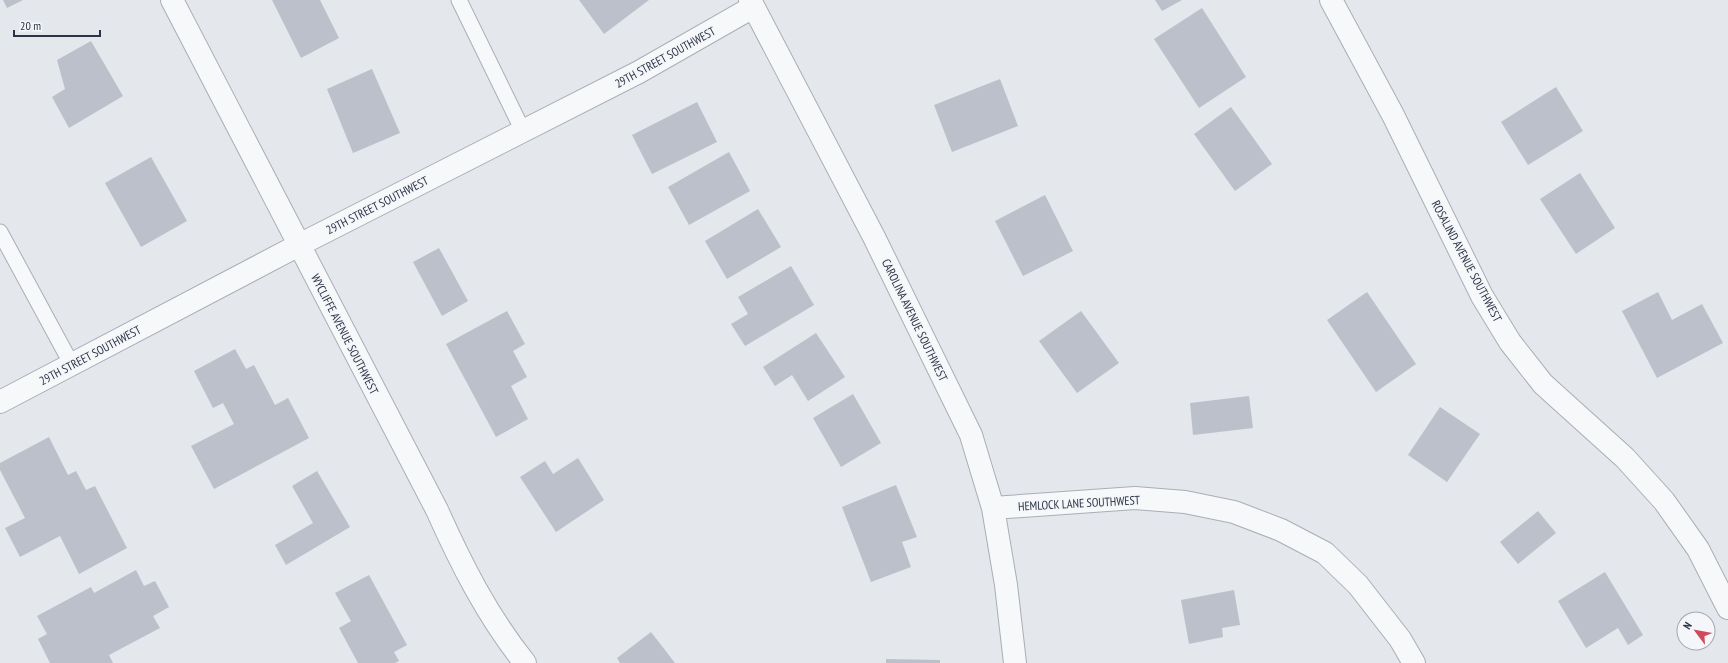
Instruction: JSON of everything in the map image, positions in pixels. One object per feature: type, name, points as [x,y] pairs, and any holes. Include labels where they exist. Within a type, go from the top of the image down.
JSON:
[{"type":"street","name":"WYCLIFFE AVENUE SOUTHWEST","points":[[172,0],[437,510],[459,558],[486,606],[525,663]]},
{"type":"street","name":"ROSALIND AVENUE SOUTHWEST","points":[[1331,0],[1393,115],[1482,296],[1510,342],[1543,384],[1625,458],[1664,501],[1698,548],[1728,608]]},
{"type":"street","name":"29TH STREET SOUTHWEST","points":[[0,402],[299,245],[639,72],[751,4]]},
{"type":"street","name":"CAROLINA AVENUE SOUTHWEST","points":[[751,4],[871,230],[971,435],[993,508],[1006,584],[1014,663]]},
{"type":"street","name":"HEMLOCK LANE SOUTHWEST","points":[[993,508],[1135,498],[1185,502],[1234,512],[1281,530],[1325,553],[1358,585],[1400,639],[1414,663]]},
{"type":"lane","points":[[459,0],[523,131]]},
{"type":"lane","points":[[0,232],[72,365]]},
{"type":"building","points":[[3,0],[23,0],[7,8]]},
{"type":"building","points":[[272,0],[320,0],[339,38],[301,58]]},
{"type":"building","points":[[579,0],[649,0],[604,34]]},
{"type":"building","points":[[1155,0],[1182,0],[1162,11]]},
{"type":"building","points":[[1202,8],[1246,77],[1199,108],[1154,39]]},
{"type":"building","points":[[91,41],[123,96],[69,128],[52,97],[65,89],[57,60]]},
{"type":"building","points":[[372,69],[400,133],[353,153],[327,89]]},
{"type":"building","points":[[1000,79],[1018,126],[952,152],[934,105]]},
{"type":"building","points":[[1556,87],[1583,131],[1528,165],[1501,122]]},
{"type":"building","points":[[697,102],[717,142],[652,174],[632,135]]},
{"type":"building","points":[[1231,107],[1272,164],[1235,191],[1194,134]]},
{"type":"building","points":[[729,152],[750,191],[689,225],[668,187]]},
{"type":"building","points":[[151,157],[187,221],[141,247],[105,183]]},
{"type":"building","points":[[1580,173],[1615,228],[1576,254],[1540,199]]},
{"type":"building","points":[[1045,195],[1073,251],[1023,276],[995,221]]},
{"type":"building","points":[[758,209],[781,247],[727,279],[705,241]]},
{"type":"building","points":[[439,248],[468,301],[442,316],[413,262]]},
{"type":"building","points":[[791,266],[814,305],[745,346],[731,324],[748,314],[738,297]]},
{"type":"building","points":[[1367,292],[1416,364],[1376,392],[1327,320]]},
{"type":"building","points":[[1658,292],[1672,320],[1702,304],[1723,343],[1657,378],[1622,311]]},
{"type":"building","points":[[507,311],[525,344],[513,351],[527,377],[511,386],[528,419],[496,437],[446,344]]},
{"type":"building","points":[[1081,311],[1119,363],[1077,393],[1039,341]]},
{"type":"building","points":[[816,333],[845,377],[808,401],[792,375],[775,386],[763,367]]},
{"type":"building","points":[[235,349],[246,369],[254,365],[275,405],[288,398],[309,438],[214,489],[191,446],[234,424],[223,403],[213,408],[194,371]]},
{"type":"building","points":[[853,394],[881,443],[841,467],[813,418]]},
{"type":"building","points":[[1249,396],[1253,428],[1193,435],[1190,403]]},
{"type":"building","points":[[1440,407],[1480,434],[1447,482],[1408,455]]},
{"type":"building","points":[[49,437],[68,475],[76,471],[86,490],[95,486],[127,548],[79,574],[60,536],[20,557],[5,528],[25,518],[0,470],[0,463]]},
{"type":"building","points":[[578,458],[604,500],[556,532],[520,477],[545,461],[553,474]]},
{"type":"building","points":[[317,471],[350,527],[286,565],[275,545],[313,523],[292,486]]},
{"type":"building","points":[[896,485],[917,537],[902,542],[911,567],[871,582],[842,507]]},
{"type":"building","points":[[1538,511],[1556,533],[1518,564],[1500,542]]},
{"type":"building","points":[[136,570],[144,586],[155,581],[169,607],[153,616],[160,628],[109,655],[113,663],[50,663],[38,639],[47,634],[37,616],[91,587],[94,593]]},
{"type":"building","points":[[1605,572],[1643,635],[1628,645],[1618,628],[1586,648],[1558,601]]},
{"type":"building","points":[[369,575],[407,645],[394,652],[399,661],[395,663],[358,663],[339,628],[351,621],[335,593]]},
{"type":"building","points":[[1234,590],[1240,625],[1222,628],[1223,637],[1189,644],[1181,600]]},
{"type":"building","points":[[651,632],[675,663],[620,663],[617,658]]},
{"type":"building","points":[[886,659],[940,660],[940,663],[886,663]]}]
